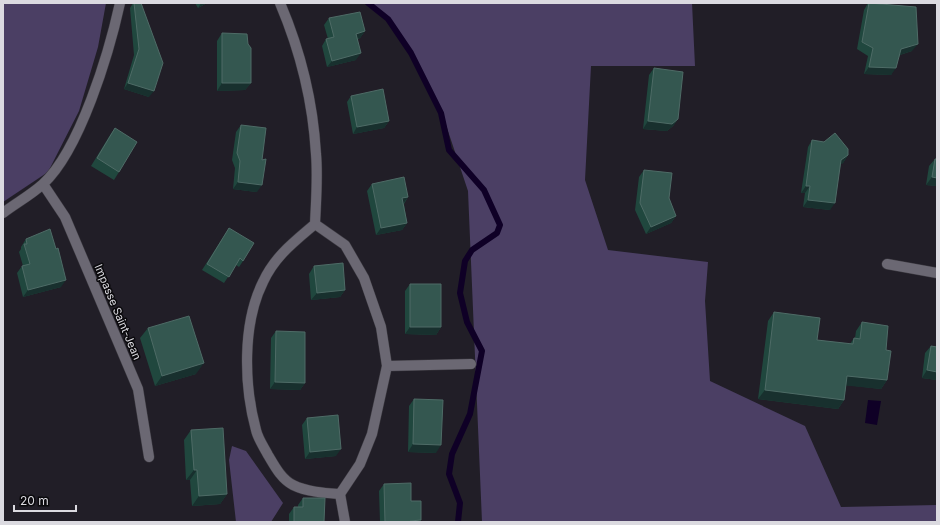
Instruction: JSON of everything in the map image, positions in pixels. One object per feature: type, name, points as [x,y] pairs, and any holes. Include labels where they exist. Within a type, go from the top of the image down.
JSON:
[{"type":"street","points":[[3,213],[43,184],[69,151],[98,82],[120,3]]},
{"type":"street","points":[[280,3],[292,32],[309,93],[316,154],[315,224],[279,254],[263,282],[254,309],[247,347],[248,391],[256,432],[275,468],[292,484],[317,492],[340,494]]},
{"type":"street","name":"Impasse Saint-Jean","points":[[43,184],[65,217],[138,390],[149,457]]},
{"type":"street","points":[[315,224],[345,245],[364,278],[381,327],[387,366],[372,434],[360,464],[340,494],[345,522]]},
{"type":"street","points":[[887,264],[937,272]]},
{"type":"street","points":[[387,366],[471,364]]},
{"type":"shaded area","points":[[3,3],[106,3],[98,47],[79,111],[48,172],[3,202]]},
{"type":"shaded area","points":[[371,3],[692,3],[695,66],[591,66],[585,180],[608,250],[708,262],[705,301],[710,381],[805,426],[841,507],[937,505],[937,522],[482,522],[468,191],[442,113],[392,21]]},
{"type":"shaded area","points":[[868,400],[881,401],[877,425],[865,423]]},
{"type":"shaded area","points":[[232,446],[246,451],[283,503],[271,522],[236,522],[229,460]]},
{"type":"building","points":[[134,3],[141,3],[163,63],[154,91],[128,83],[139,49]]},
{"type":"building","points":[[869,3],[916,7],[918,44],[901,49],[896,68],[869,67],[873,48],[862,42]]},
{"type":"building","points":[[360,12],[365,31],[356,34],[361,53],[332,61],[326,39],[334,37],[329,18]]},
{"type":"building","points":[[222,33],[247,34],[248,44],[251,48],[251,83],[222,83]]},
{"type":"building","points":[[654,68],[683,72],[678,119],[672,124],[648,121]]},
{"type":"building","points":[[383,89],[389,121],[357,127],[351,96]]},
{"type":"building","points":[[241,125],[266,128],[262,160],[266,159],[262,185],[238,182],[240,161],[237,153]]},
{"type":"building","points":[[115,128],[137,142],[119,172],[97,158]]},
{"type":"building","points":[[835,133],[848,149],[848,155],[841,160],[835,203],[808,200],[810,186],[806,186],[812,140],[824,142]]},
{"type":"building","points":[[935,159],[937,159],[937,178],[932,177]]},
{"type":"building","points":[[644,170],[672,173],[669,198],[676,216],[651,227],[640,203]]},
{"type":"building","points":[[404,177],[408,197],[402,198],[407,223],[381,228],[372,184]]},
{"type":"building","points":[[229,228],[254,243],[243,261],[240,258],[229,277],[207,264]]},
{"type":"building","points":[[50,229],[56,249],[58,248],[66,280],[28,290],[22,266],[30,264],[24,244],[27,244],[26,239]]},
{"type":"building","points":[[343,263],[345,290],[317,293],[314,266]]},
{"type":"building","points":[[410,284],[441,284],[441,327],[410,327]]},
{"type":"building","points":[[774,312],[820,318],[817,340],[853,344],[854,338],[860,339],[862,322],[888,326],[886,350],[891,351],[887,380],[847,376],[844,400],[765,390]]},
{"type":"building","points":[[189,316],[204,363],[162,376],[148,328]]},
{"type":"building","points":[[276,331],[305,332],[305,383],[275,382]]},
{"type":"building","points":[[931,346],[937,347],[937,372],[927,370]]},
{"type":"building","points":[[414,399],[443,400],[441,445],[413,444]]},
{"type":"building","points":[[338,415],[341,449],[310,452],[307,418]]},
{"type":"building","points":[[223,428],[227,494],[199,496],[197,470],[194,470],[191,430]]},
{"type":"building","points":[[411,483],[411,501],[421,501],[421,520],[410,522],[385,522],[384,484]]},
{"type":"building","points":[[303,498],[325,498],[324,522],[294,522],[294,507],[303,507]]},
{"type":"waterway","points":[[368,3],[388,19],[411,53],[441,113],[449,150],[484,190],[500,225],[497,233],[472,250],[465,261],[460,293],[467,322],[482,351],[470,414],[452,454],[449,474],[460,503],[458,522]]}]
